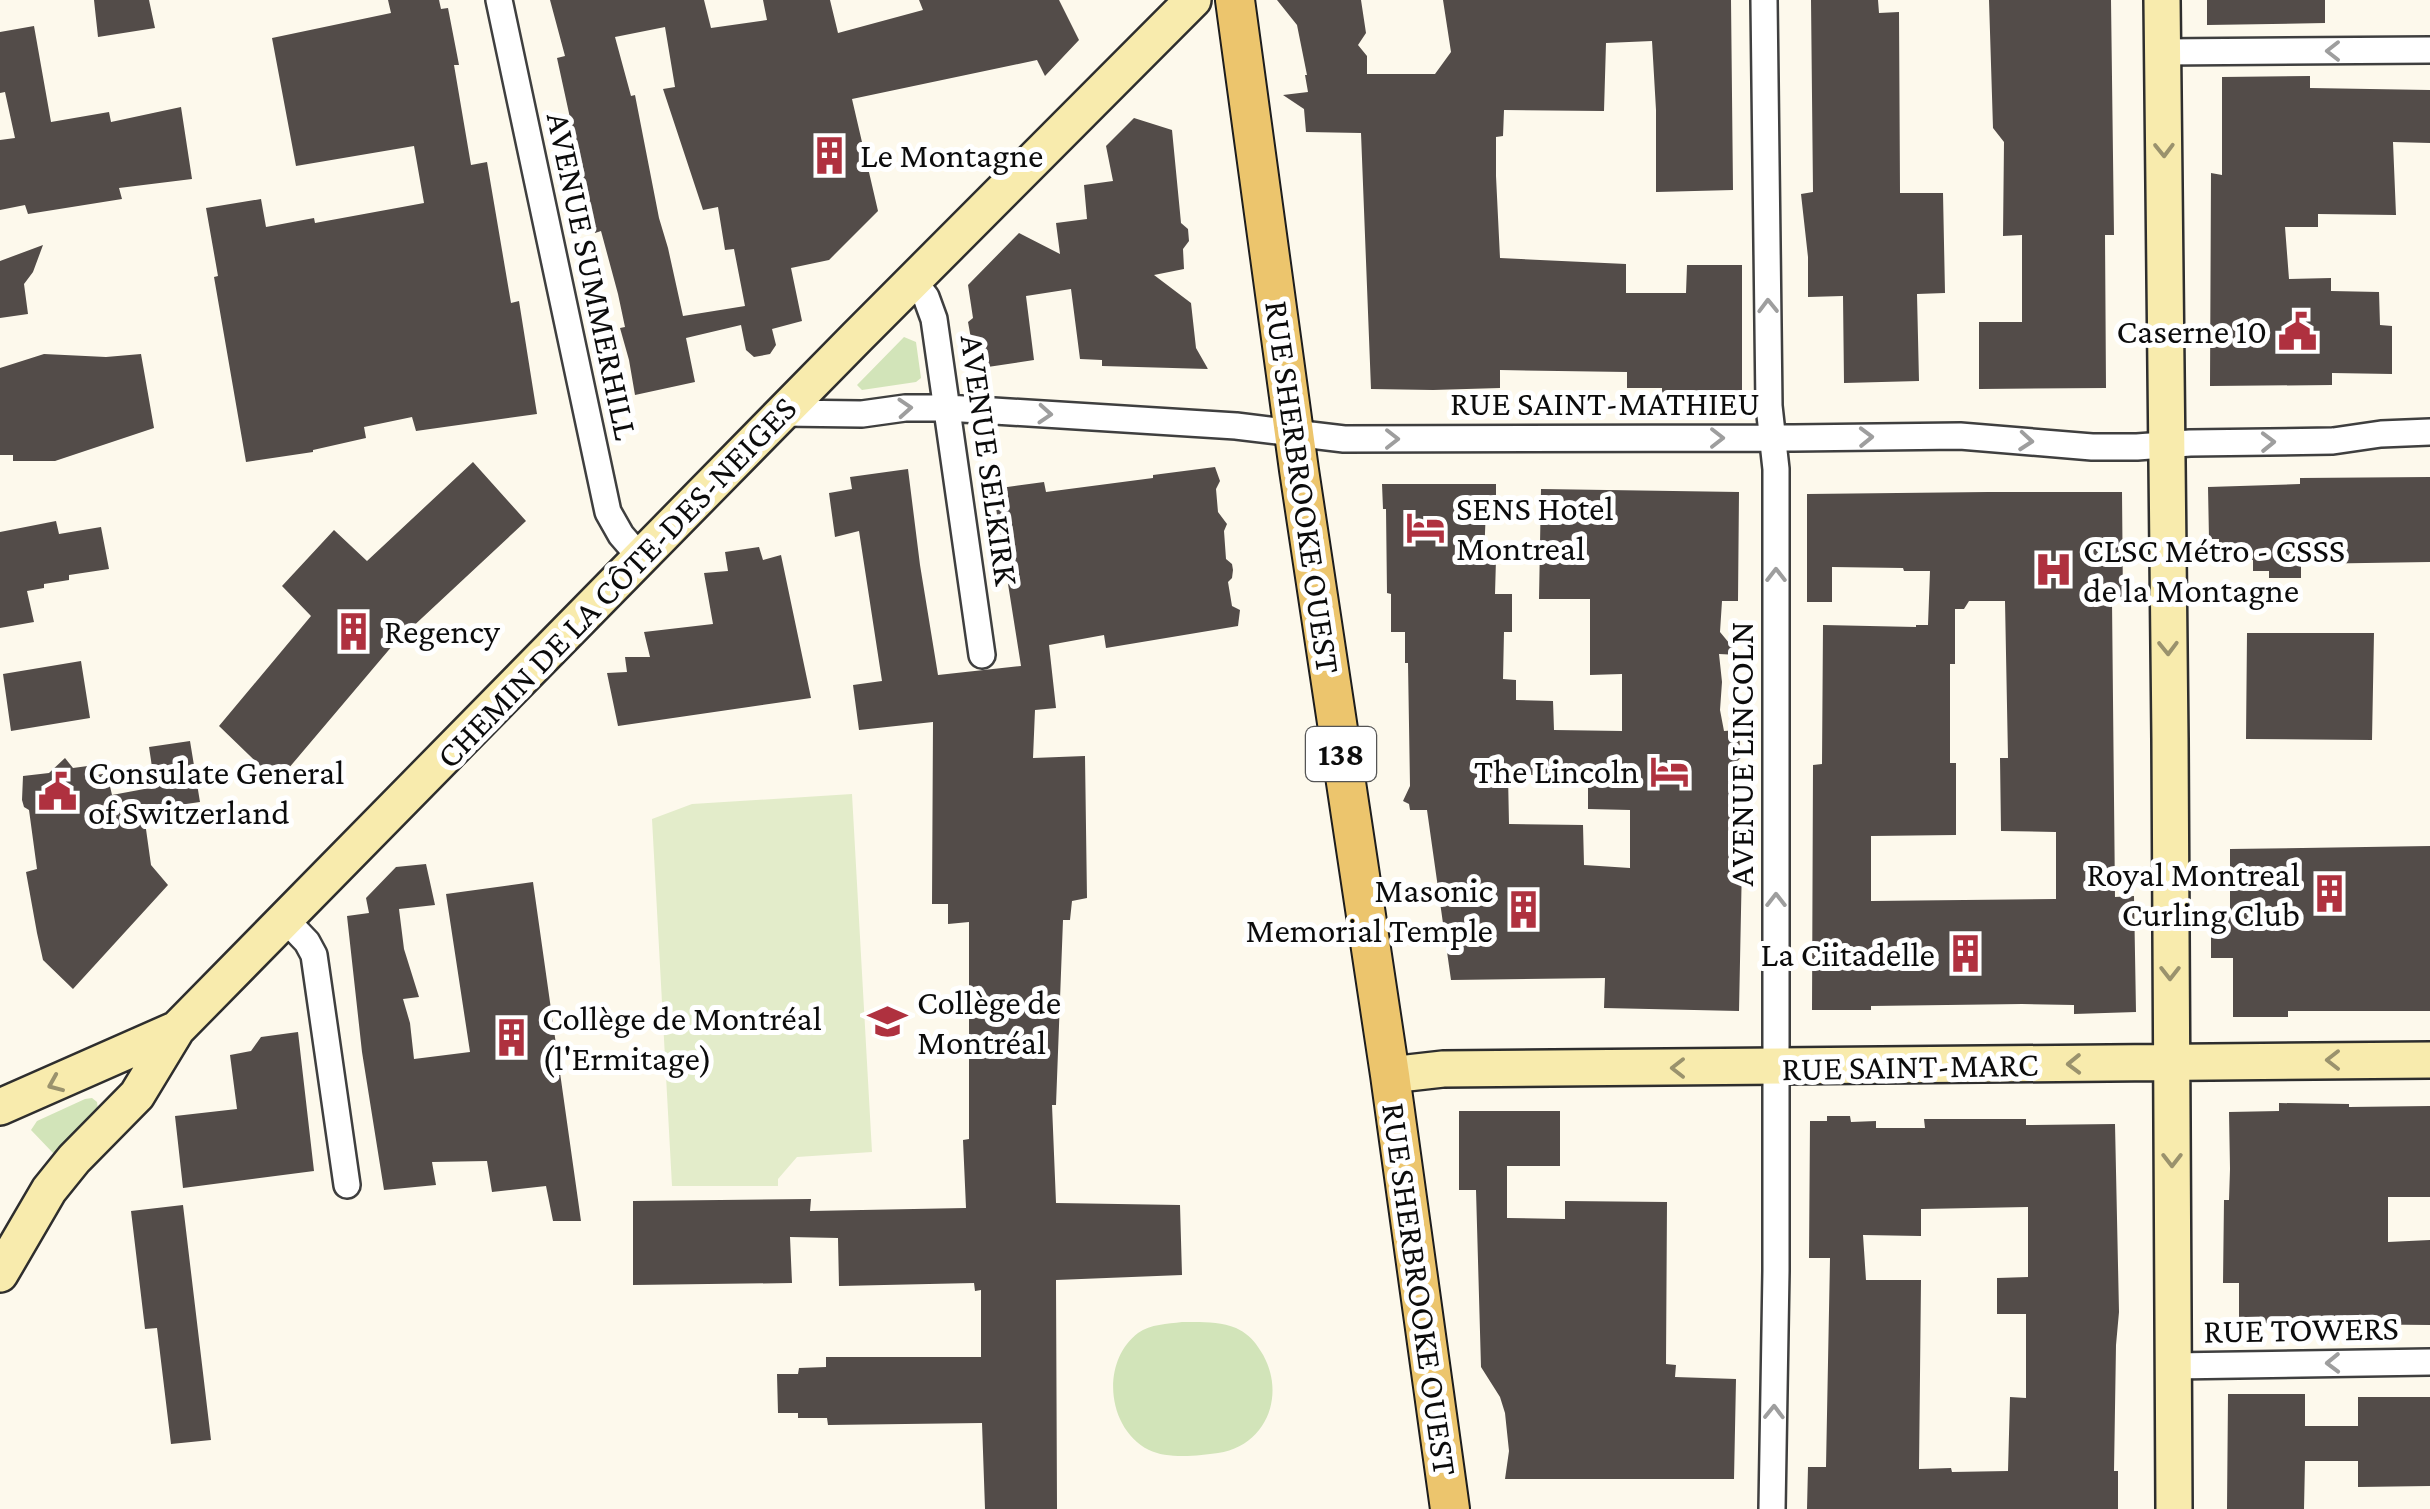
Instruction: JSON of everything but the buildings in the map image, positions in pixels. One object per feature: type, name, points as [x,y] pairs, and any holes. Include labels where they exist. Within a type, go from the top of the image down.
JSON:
[{"type":"main road","name":"RUE SHERBROOKE OUEST","points":[[1235,0],[1450,1509]]},
{"type":"street","name":"AVENUE SUMMERHILL","points":[[499,0],[608,512],[640,557]]},
{"type":"street","name":"CHEMIN DE LA CÔTE-DES-NEIGES","points":[[0,1106],[177,1029],[1193,0]]},
{"type":"street","name":"AVENUE LINCOLN","points":[[1764,0],[1769,406],[1776,468],[1776,1272],[1772,1509]]},
{"type":"street","points":[[2162,0],[2174,1509]]},
{"type":"street","points":[[2163,52],[2430,50]]},
{"type":"street","name":"AVENUE SELKIRK","points":[[913,280],[932,311],[982,656]]},
{"type":"street","name":"RUE SAINT-MATHIEU","points":[[782,414],[947,408],[1236,426],[1344,438],[1960,436],[2092,447],[2333,441],[2430,432]]},
{"type":"street","points":[[286,920],[308,942],[315,961],[347,1185]]},
{"type":"street","points":[[0,1274],[49,1190],[137,1094],[177,1029]]},
{"type":"street","name":"RUE SAINT-MARC","points":[[1390,1075],[1443,1069],[2430,1060]]},
{"type":"street","name":"RUE TOWERS","points":[[2174,1366],[2430,1362]]},
{"type":"green space","points":[[904,337],[916,342],[921,378],[862,390],[857,385]]},
{"type":"green space","points":[[852,794],[872,1152],[797,1157],[778,1179],[778,1186],[672,1186],[652,819],[692,804]]},
{"type":"green space","points":[[92,1098],[98,1109],[54,1154],[31,1130],[37,1121]]},
{"type":"green space","points":[[1182,1322],[1236,1328],[1254,1341],[1267,1363],[1272,1380],[1269,1412],[1250,1439],[1236,1448],[1192,1456],[1156,1453],[1135,1440],[1117,1411],[1114,1377],[1126,1345],[1148,1328]]},
{"type":"place","name":"Le Montagne","points":[[830,155]]},
{"type":"place","name":"Caserne 10","points":[[2297,331]]},
{"type":"place","name":"SENS Hotel Montreal","points":[[1426,528]]},
{"type":"place","name":"CLSC Métro - CSSS de la Montagne","points":[[2053,570]]},
{"type":"place","name":"Regency","points":[[354,631]]},
{"type":"place","name":"The Lincoln","points":[[1669,771]]},
{"type":"place","name":"Consulate General of Switzerland","points":[[58,792]]},
{"type":"place","name":"Royal Montreal Curling Club","points":[[2330,894]]},
{"type":"place","name":"Masonic Memorial Temple","points":[[1523,910]]},
{"type":"place","name":"La Ciitadelle","points":[[1965,954]]},
{"type":"place","name":"Collège de Montréal","points":[[887,1022]]},
{"type":"place","name":"Collège de Montréal (l'Ermitage)","points":[[512,1038]]}]
